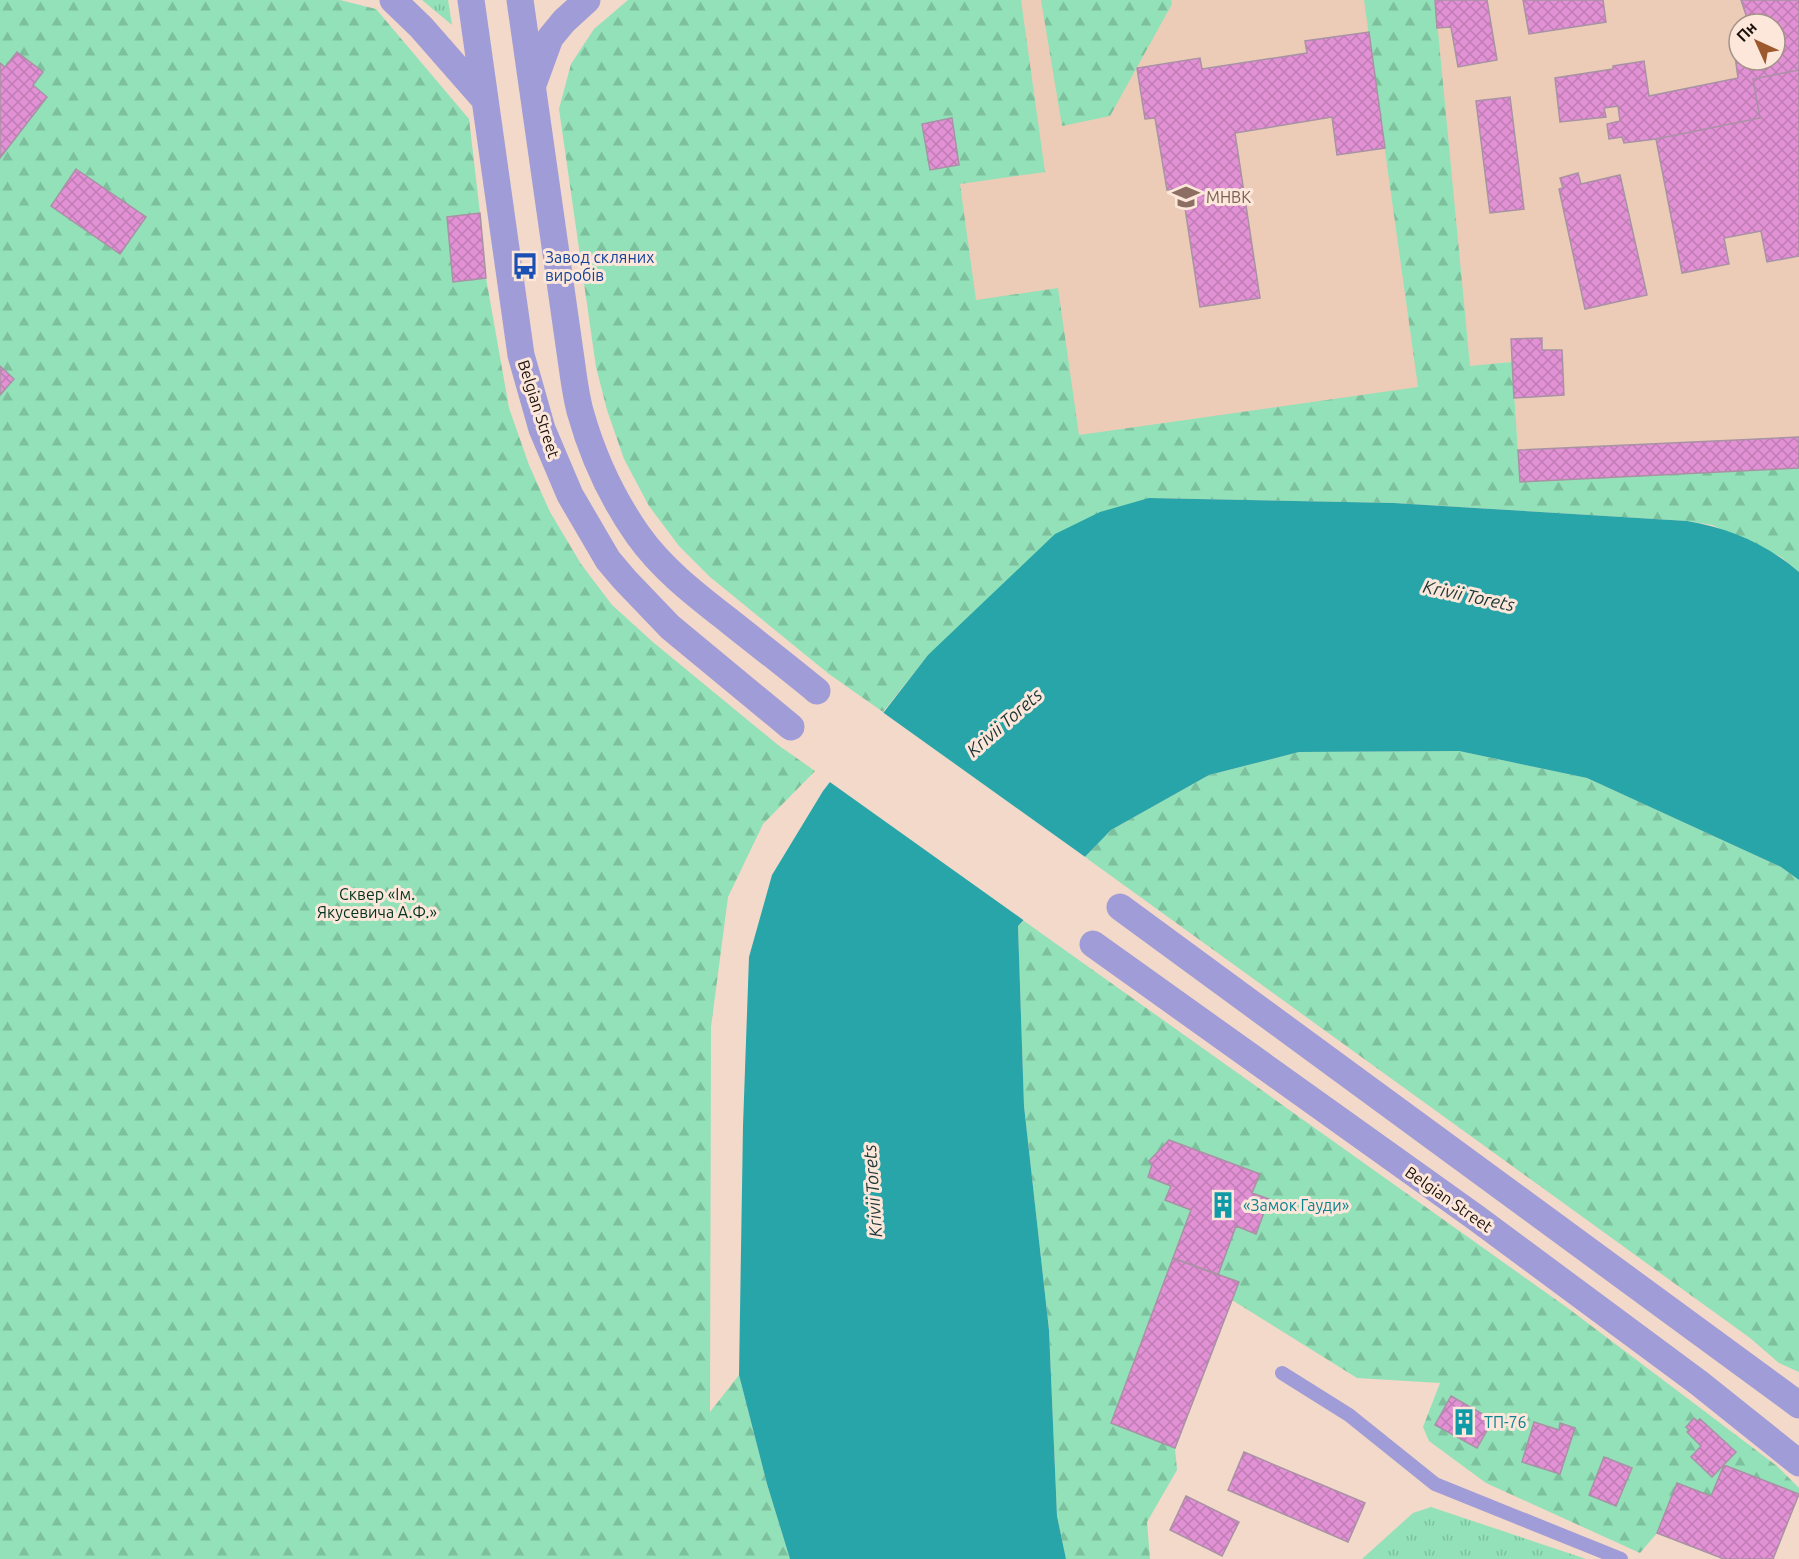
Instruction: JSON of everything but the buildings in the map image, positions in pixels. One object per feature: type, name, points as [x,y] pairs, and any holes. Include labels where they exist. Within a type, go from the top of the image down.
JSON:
[{"type":"street","points":[[393,0],[421,27],[485,100]]},
{"type":"street","name":"Belgian Street","points":[[471,0],[521,355],[542,429],[570,495],[608,560],[625,580],[670,627],[791,727]]},
{"type":"street","points":[[520,0],[570,352],[580,409],[589,440],[633,528],[658,558],[697,596],[818,691]]},
{"type":"street","points":[[532,86],[550,38],[586,0]]},
{"type":"street","points":[[1120,907],[1799,1405]]},
{"type":"street","name":"Belgian Street","points":[[1094,944],[1475,1216],[1699,1383],[1799,1463]]},
{"type":"lane","points":[[1282,1373],[1348,1414],[1435,1484],[1621,1559]]},
{"type":"shaded area","name":"МНВК","points":[[892,0],[1799,0],[1799,468],[1520,482],[1512,362],[1490,365],[1498,442],[957,499]]},
{"type":"green space","name":"Сквер «Ім. Якусевича А.Ф.»","points":[[0,0],[340,0],[376,9],[469,119],[480,213],[447,217],[453,281],[486,278],[509,408],[529,465],[550,512],[581,564],[612,605],[654,643],[778,745],[815,771],[763,824],[728,897],[711,1027],[710,1412],[739,1375],[767,1484],[790,1559],[0,1559]]},
{"type":"green space","points":[[422,0],[448,0],[452,25]]},
{"type":"green space","points":[[628,0],[1021,0],[1045,172],[960,184],[976,300],[1058,288],[1079,435],[1418,387],[1364,0],[1435,0],[1470,366],[1512,362],[1520,482],[1799,468],[1799,572],[1781,557],[1712,525],[1687,521],[1395,503],[1149,498],[928,655],[883,712],[829,674],[710,577],[679,546],[649,506],[624,459],[607,410],[596,367],[559,109],[571,64],[594,29]]},
{"type":"green space","points":[[1041,0],[1171,0],[1172,4],[1110,116],[1062,126]]},
{"type":"green space","points":[[1459,751],[1587,778],[1781,867],[1799,880],[1799,1372],[1779,1363],[1750,1338],[1085,857],[1111,830],[1209,775],[1299,752]]},
{"type":"green space","points":[[1024,921],[1569,1309],[1777,1466],[1799,1488],[1799,1494],[1724,1465],[1711,1496],[1657,1533],[1640,1553],[1486,1483],[1429,1441],[1423,1427],[1440,1383],[1357,1378],[1232,1300],[1218,1275],[1236,1226],[1256,1234],[1268,1199],[1252,1193],[1259,1174],[1169,1140],[1149,1161],[1152,1165],[1148,1177],[1171,1186],[1166,1201],[1191,1210],[1111,1422],[1175,1448],[1177,1470],[1147,1522],[1150,1559],[1066,1559],[1057,1516],[1049,1330],[1024,1106],[1018,926]],"holes":[[[1694,1418],[1697,1421],[1700,1419],[1735,1452],[1712,1477],[1691,1457],[1701,1446],[1687,1433],[1689,1430],[1686,1426]],[[1493,1420],[1477,1448],[1435,1425]],[[1534,1422],[1559,1430],[1561,1424],[1575,1429],[1560,1474],[1522,1462]],[[1604,1457],[1632,1469],[1615,1506],[1589,1495]]]},
{"type":"green space","points":[[1431,1507],[1586,1559],[1362,1559],[1413,1513]]},
{"type":"water","name":"Krivii Torets","points":[[1149,498],[1394,503],[1687,521],[1733,533],[1774,553],[1799,572],[1799,880],[1781,867],[1587,778],[1459,751],[1299,752],[1209,775],[1111,830],[1018,926],[1024,1106],[1049,1330],[1057,1516],[1066,1559],[790,1559],[767,1484],[739,1375],[743,1126],[749,957],[772,875],[823,791],[928,655],[1055,534],[1100,512]]},
{"type":"pier","points":[[881,711],[1088,859],[1026,922],[827,780]]},
{"type":"place","name":"МНВК","points":[[1186,197]]},
{"type":"place","name":"Завод скляних виробів","points":[[525,266]]},
{"type":"place","name":"«Замок Гауди»","points":[[1223,1205]]},
{"type":"place","name":"ТП-76","points":[[1464,1422]]}]
